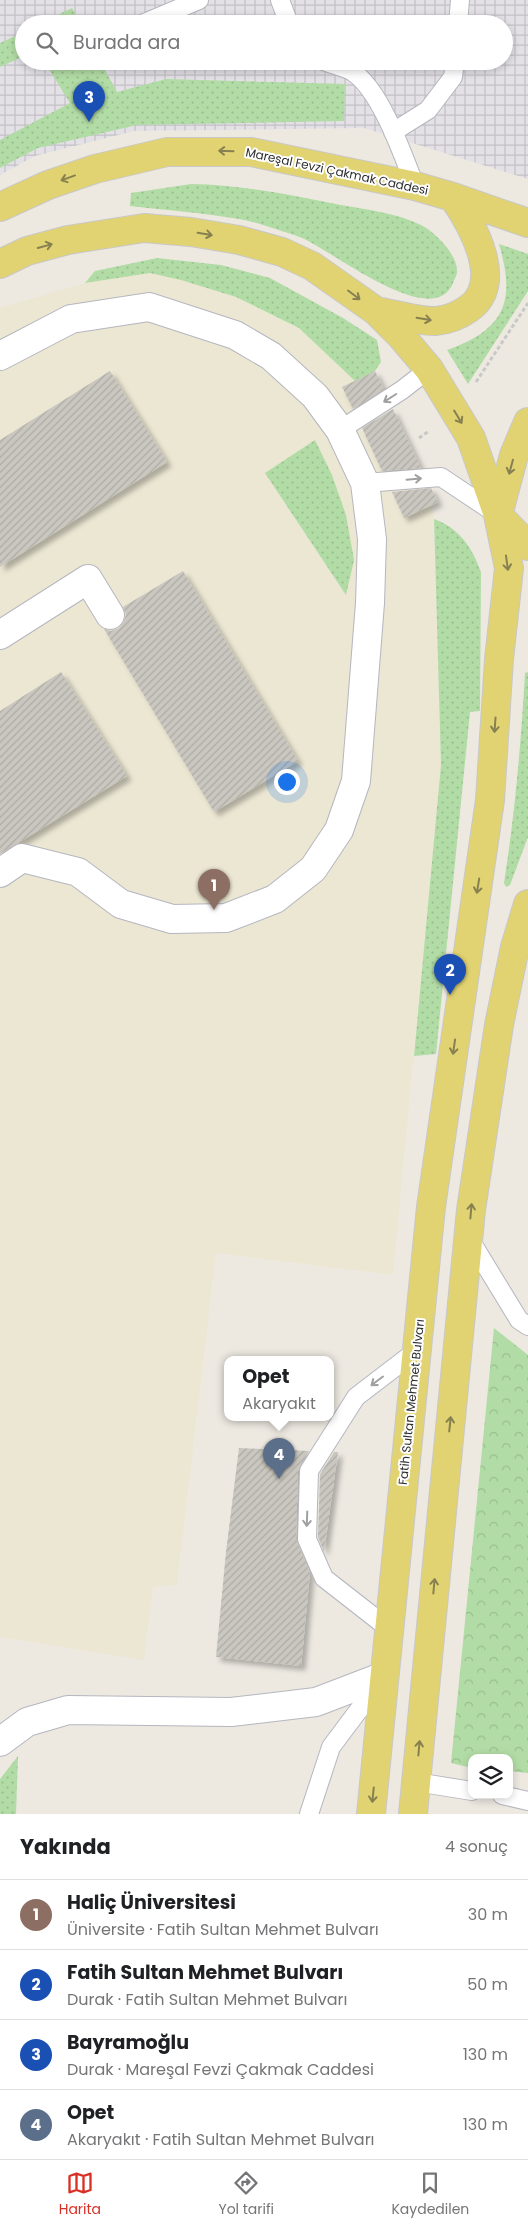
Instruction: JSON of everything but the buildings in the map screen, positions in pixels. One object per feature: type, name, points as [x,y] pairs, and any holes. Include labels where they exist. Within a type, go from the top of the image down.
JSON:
[{"type":"main road","name":"Mareşal Fevzi Çakmak Caddesi","points":[[0,207],[48,185],[95,169],[167,152],[251,152],[415,186],[454,197],[528,223]]},
{"type":"main road","points":[[376,311],[436,321],[456,317],[474,305],[486,283],[482,253],[469,220],[454,197]]},
{"type":"main road","points":[[0,264],[27,250],[103,233],[144,228],[192,232],[239,240],[282,252],[321,272],[376,311],[401,336],[428,369],[471,438],[498,515],[528,546]]},
{"type":"main road","points":[[498,515],[514,455],[528,422]]},
{"type":"main road","name":"Fatih Sultan Mehmet Bulvarı","points":[[371,1814],[431,1206],[490,800],[500,659],[509,568],[498,515]]},
{"type":"main road","points":[[413,1814],[439,1526],[471,1210],[499,1025],[515,947],[528,904]]},
{"type":"street","points":[[0,356],[72,319],[150,307],[235,335],[271,356],[315,396],[340,430],[365,483],[372,539],[356,780],[339,830],[313,869],[275,899],[226,918],[172,919],[121,904],[78,872],[22,858],[0,872]]},
{"type":"street","points":[[0,636],[88,579],[110,615]]},
{"type":"street","points":[[0,1742],[27,1722],[68,1710],[231,1712],[316,1702],[384,1676]]},
{"type":"lane","points":[[163,15],[199,0]]},
{"type":"lane","points":[[280,0],[286,15]]},
{"type":"lane","points":[[459,15],[460,0]]},
{"type":"lane","points":[[348,70],[353,72],[370,92],[393,132],[415,186]]},
{"type":"lane","points":[[393,132],[428,110],[453,76],[453,70]]},
{"type":"lane","points":[[340,430],[402,390],[428,369]]},
{"type":"lane","points":[[365,483],[441,477],[498,515]]},
{"type":"lane","points":[[469,1238],[519,1320],[528,1326]]},
{"type":"lane","points":[[388,1628],[324,1578],[307,1539],[309,1471],[356,1396],[416,1352]]},
{"type":"lane","points":[[308,1814],[331,1747],[384,1676]]},
{"type":"lane","points":[[416,1782],[468,1790]]},
{"type":"lane","points":[[513,1798],[528,1801]]},
{"type":"path","points":[[419,438],[455,412],[528,304]]},
{"type":"shaded area","points":[[0,0],[528,0],[528,179],[364,128],[134,131],[35,156],[0,175]]},
{"type":"shaded area","points":[[150,273],[181,280],[236,297],[299,328],[355,381],[433,509],[441,765],[393,1275],[216,1253],[177,1585],[153,1587],[144,1660],[0,1637],[0,308],[85,283]]},
{"type":"green space","points":[[72,8],[76,15],[58,15]]},
{"type":"green space","points":[[15,36],[15,60],[0,67],[0,43]]},
{"type":"green space","points":[[50,70],[105,70],[117,92],[166,79],[345,84],[344,121],[137,125],[38,148],[0,168],[0,140],[70,103]]},
{"type":"green space","points":[[191,184],[267,191],[372,210],[412,221],[427,228],[445,245],[454,258],[457,275],[453,283],[441,296],[424,298],[402,293],[378,282],[311,243],[268,226],[246,220],[198,213],[130,206],[131,193]]},
{"type":"green space","points":[[499,244],[528,254],[528,291],[468,384],[447,350],[467,342],[482,333],[493,323],[501,311],[505,297],[506,282]]},
{"type":"green space","points":[[157,258],[221,265],[270,278],[343,318],[377,340],[381,362],[375,371],[355,381],[299,328],[236,297],[181,280],[150,273],[85,283],[95,271]]},
{"type":"green space","points":[[315,440],[332,475],[346,515],[354,560],[346,595],[265,473]]},
{"type":"green space","points":[[434,519],[451,528],[464,540],[481,572],[480,711],[470,712],[436,1054],[414,1056],[441,765]]},
{"type":"green space","points":[[528,672],[528,837],[510,885],[506,887],[504,883],[517,778],[525,673]]},
{"type":"green space","points":[[494,1328],[528,1355],[528,1773],[513,1771],[513,1754],[468,1754],[468,1767],[451,1763]]},
{"type":"green space","points":[[18,1756],[16,1814],[0,1814],[0,1779]]},
{"type":"place","name":"Bayramoğlu","points":[[89,122]]},
{"type":"place","name":"Haliç Üniversitesi","points":[[214,910]]},
{"type":"place","name":"Fatih Sultan Mehmet Bulvarı","points":[[450,995]]},
{"type":"place","name":"Opet","points":[[279,1479]]}]
